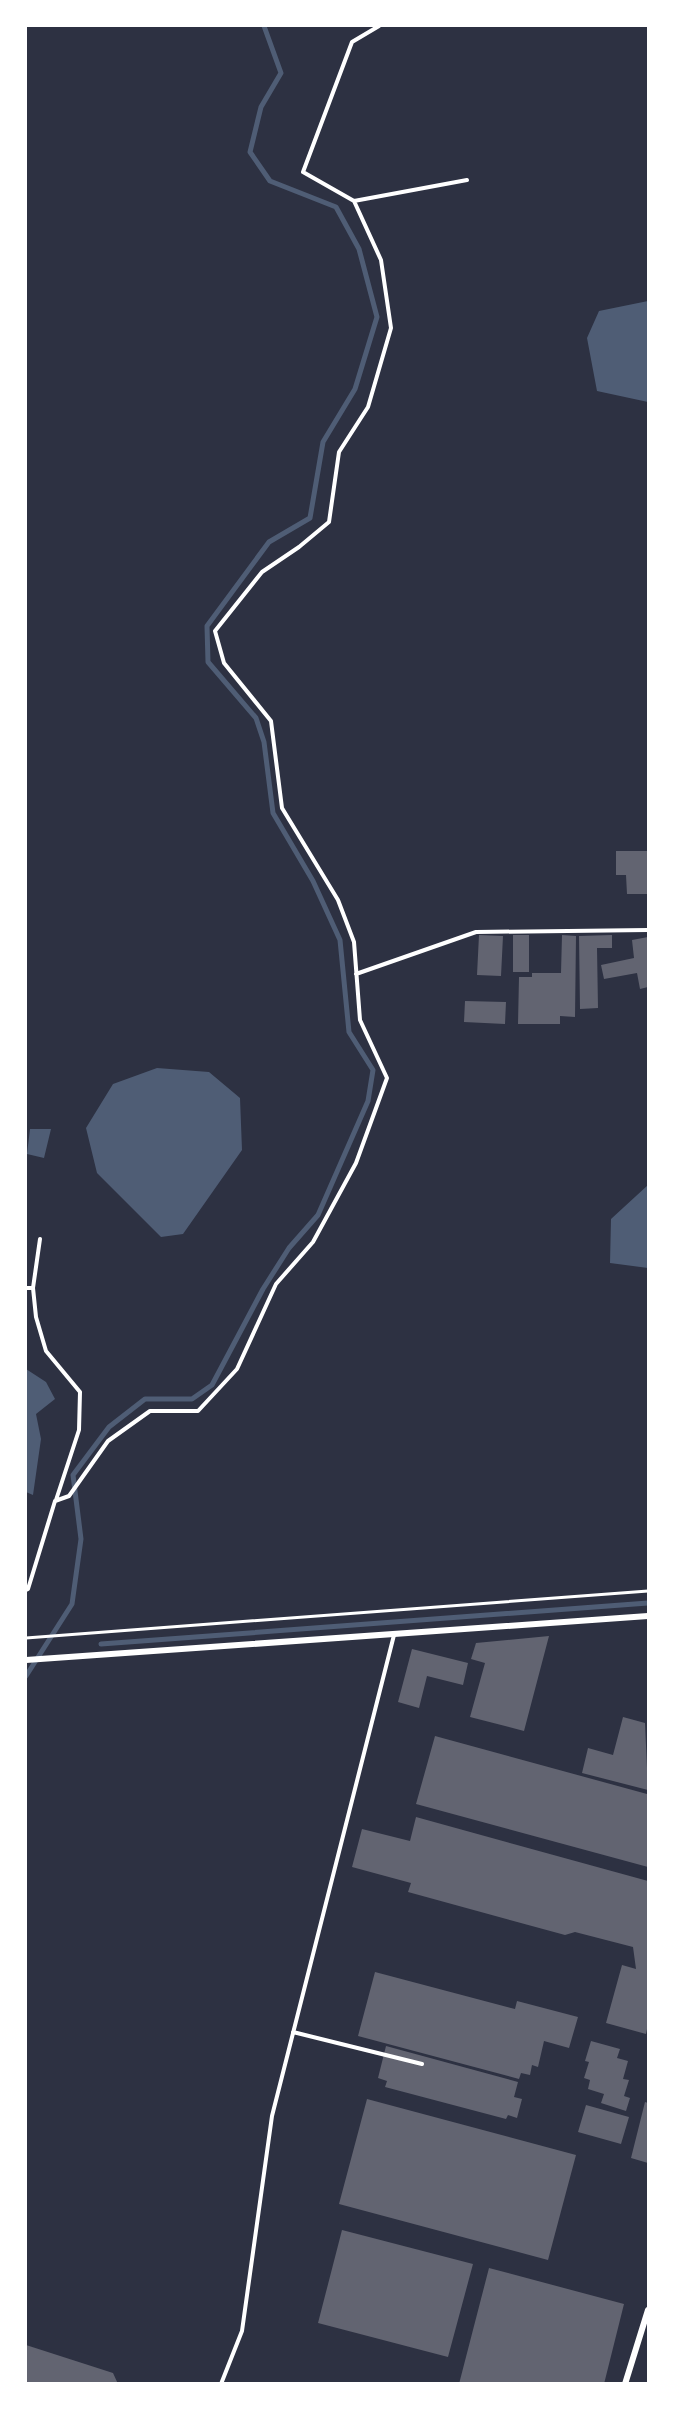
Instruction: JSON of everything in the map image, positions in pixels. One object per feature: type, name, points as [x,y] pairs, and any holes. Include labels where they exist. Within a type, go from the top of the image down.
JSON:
[{"type":"street","points":[[26,1660],[648,1616]]},
{"type":"street","points":[[626,2384],[648,2310]]},
{"type":"lane","points":[[55,1501],[69,1496],[108,1441],[150,1412],[198,1412],[237,1369],[276,1284],[313,1242],[356,1162],[387,1078],[360,1020],[354,942],[338,900],[282,808],[271,721],[224,663],[215,631],[262,572],[299,547],[329,522],[339,452],[368,407],[391,328],[381,260],[354,201],[303,172],[352,42],[379,26]]},
{"type":"lane","points":[[354,201],[467,180]]},
{"type":"lane","points":[[356,974],[476,932],[648,930]]},
{"type":"lane","points":[[26,1590],[79,1430],[80,1392],[46,1351],[36,1317],[33,1288],[40,1239]]},
{"type":"lane","points":[[26,1288],[33,1288]]},
{"type":"lane","points":[[221,2384],[242,2331],[266,2151],[394,1635]]},
{"type":"lane","points":[[294,2031],[422,2064]]},
{"type":"path","points":[[26,1638],[648,1591]]},
{"type":"water","points":[[648,301],[648,402],[597,391],[587,338],[599,311]]},
{"type":"water","points":[[157,1068],[209,1072],[240,1098],[242,1150],[183,1234],[161,1237],[97,1173],[86,1128],[113,1084]]},
{"type":"water","points":[[30,1129],[51,1129],[44,1158],[27,1154]]},
{"type":"water","points":[[648,1185],[648,1268],[610,1263],[611,1219]]},
{"type":"water","points":[[26,1369],[46,1382],[55,1399],[36,1414],[41,1439],[33,1495],[26,1492]]},
{"type":"building","points":[[616,851],[648,851],[648,894],[627,894],[626,875],[616,875]]},
{"type":"building","points":[[479,935],[503,936],[501,976],[477,975]]},
{"type":"building","points":[[513,935],[529,935],[529,972],[513,972]]},
{"type":"building","points":[[562,935],[576,936],[575,1017],[560,1016],[560,1024],[518,1024],[519,977],[532,977],[532,973],[561,973]]},
{"type":"building","points":[[612,935],[612,948],[597,948],[598,1008],[580,1009],[579,936]]},
{"type":"building","points":[[648,937],[648,987],[640,989],[637,973],[604,979],[601,965],[634,958],[632,940]]},
{"type":"building","points":[[465,1001],[506,1002],[505,1024],[464,1022]]},
{"type":"building","points":[[549,1636],[524,1731],[470,1717],[485,1663],[471,1659],[476,1643]]},
{"type":"building","points":[[412,1649],[468,1663],[463,1685],[427,1676],[419,1708],[398,1702]]},
{"type":"building","points":[[623,1717],[645,1723],[648,1790],[582,1773],[588,1748],[613,1755]]},
{"type":"building","points":[[435,1736],[647,1794],[648,1867],[416,1804]]},
{"type":"building","points":[[416,1817],[648,1881],[648,2024],[646,2034],[606,2023],[622,1965],[636,1969],[633,1947],[575,1932],[565,1935],[408,1892],[411,1883],[352,1867],[362,1829],[410,1841]]},
{"type":"building","points":[[375,1972],[515,2009],[517,2001],[578,2017],[569,2048],[544,2041],[538,2067],[532,2065],[530,2075],[521,2073],[519,2079],[358,2036]]},
{"type":"building","points":[[591,2041],[620,2049],[617,2058],[628,2061],[623,2079],[629,2080],[624,2096],[630,2098],[626,2111],[601,2103],[604,2094],[588,2089],[590,2080],[584,2078],[589,2062],[585,2061]]},
{"type":"building","points":[[386,2046],[518,2082],[514,2097],[522,2099],[517,2118],[508,2115],[506,2119],[385,2087],[387,2081],[378,2078]]},
{"type":"building","points":[[367,2099],[576,2155],[548,2260],[339,2204]]},
{"type":"building","points":[[645,2102],[648,2103],[648,2163],[631,2158]]},
{"type":"building","points":[[586,2105],[629,2117],[621,2144],[578,2132]]},
{"type":"building","points":[[342,2230],[473,2264],[448,2357],[318,2323]]},
{"type":"building","points":[[489,2268],[624,2304],[604,2384],[459,2384]]},
{"type":"building","points":[[26,2345],[113,2373],[118,2384],[26,2384]]},
{"type":"waterway","points":[[26,1676],[72,1604],[81,1539],[73,1475],[109,1427],[145,1399],[192,1399],[212,1385],[263,1289],[289,1248],[318,1215],[368,1101],[373,1070],[349,1032],[340,940],[313,881],[273,813],[264,742],[256,718],[208,662],[207,626],[269,542],[310,518],[323,442],[355,389],[377,317],[359,249],[336,207],[270,181],[250,152],[261,107],[281,73],[264,26]]},
{"type":"waterway","points":[[101,1644],[648,1603]]}]
